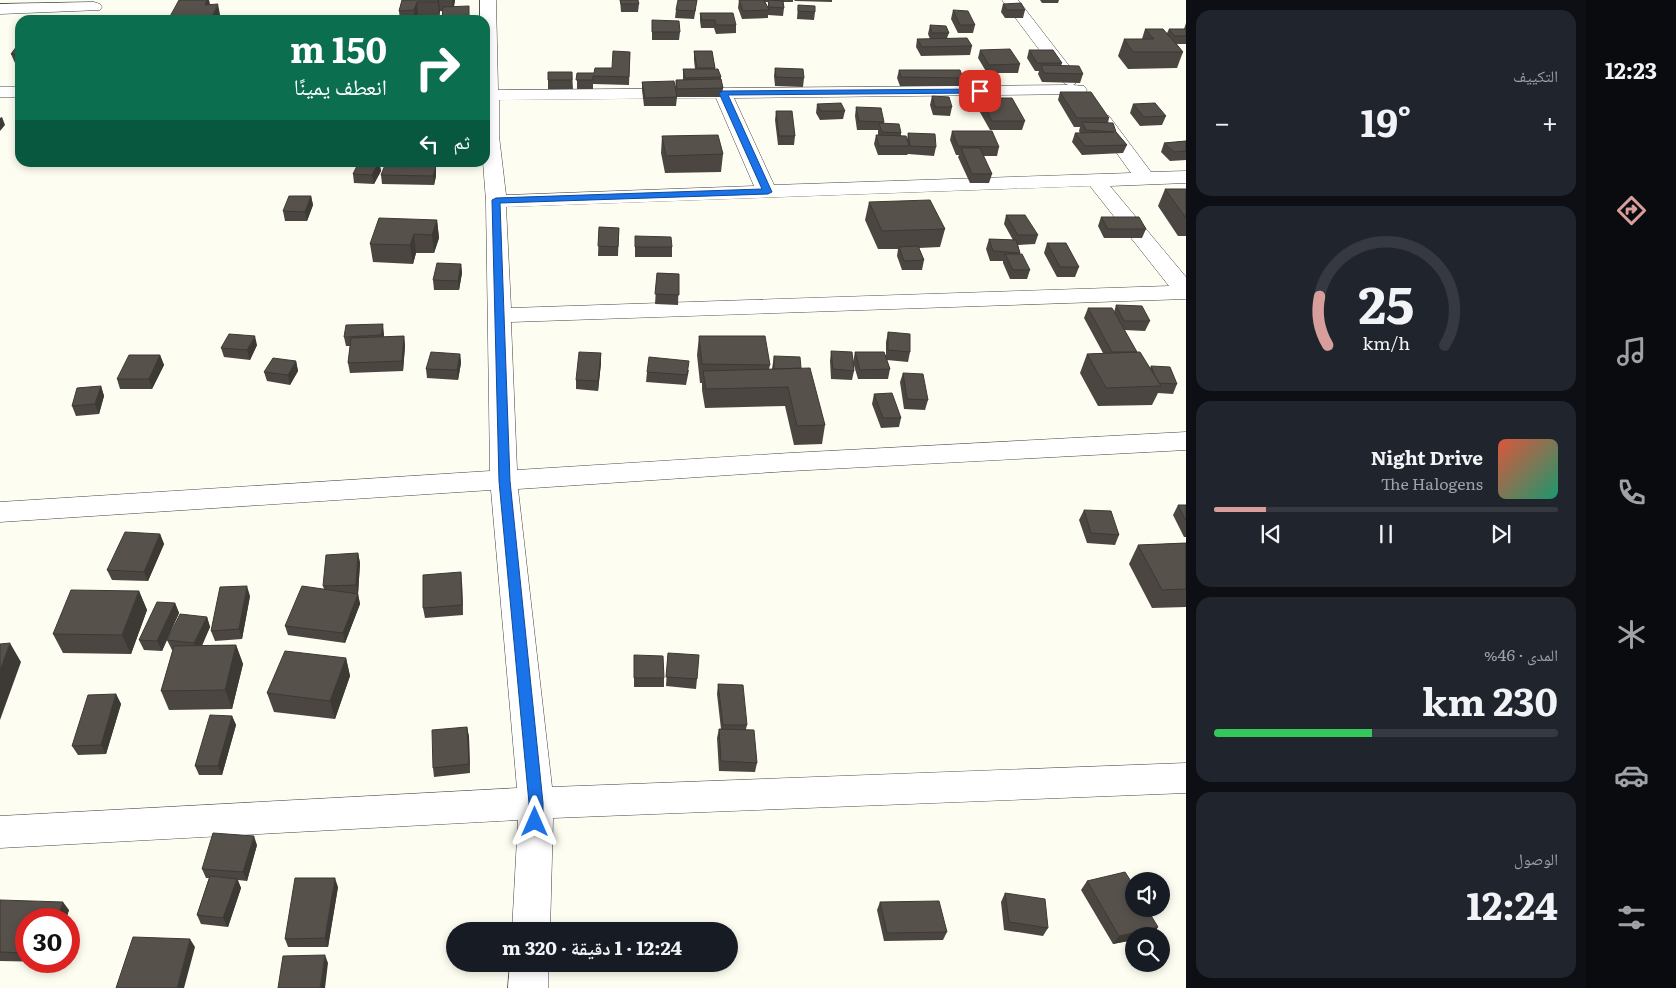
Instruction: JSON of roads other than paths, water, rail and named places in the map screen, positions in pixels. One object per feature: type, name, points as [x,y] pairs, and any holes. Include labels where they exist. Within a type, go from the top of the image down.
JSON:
[{"type":"street","points":[[488,0],[488,15]]},
{"type":"street","points":[[1010,0],[1146,179]]},
{"type":"street","points":[[0,9],[93,9]]},
{"type":"street","points":[[490,84],[723,93],[1078,90]]},
{"type":"street","points":[[0,92],[15,92]]},
{"type":"street","points":[[723,93],[768,192]]},
{"type":"street","points":[[490,136],[496,200],[504,481],[536,803],[531,922]]},
{"type":"street","points":[[496,200],[1186,177]]},
{"type":"street","points":[[1096,181],[1186,292]]},
{"type":"street","points":[[500,315],[1186,292]]},
{"type":"street","points":[[0,512],[790,462],[1186,441]]},
{"type":"street","points":[[0,832],[536,803],[1186,778]]},
{"type":"street","points":[[528,988],[529,972]]}]
